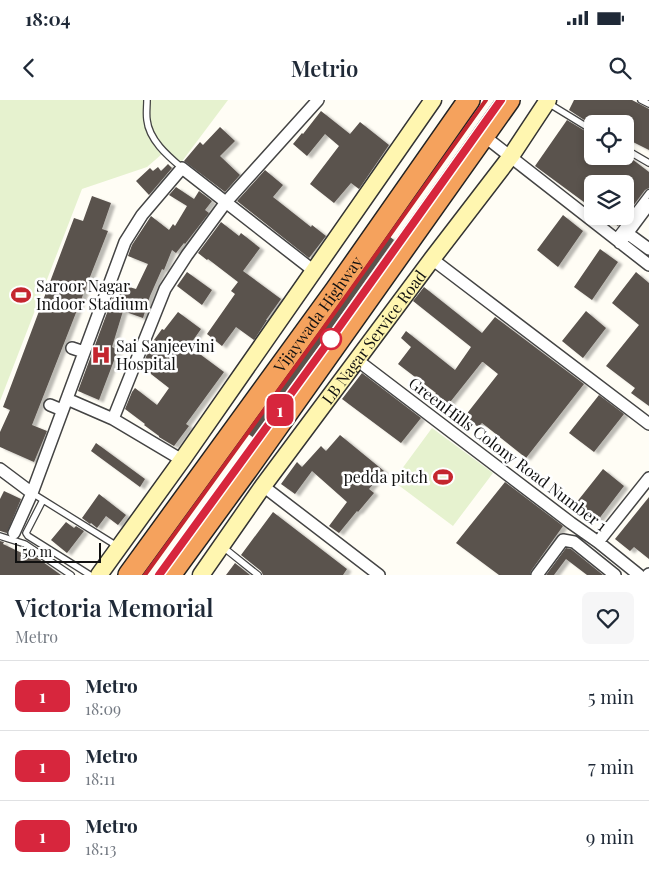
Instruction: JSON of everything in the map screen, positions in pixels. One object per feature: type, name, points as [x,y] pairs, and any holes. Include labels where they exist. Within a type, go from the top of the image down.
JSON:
[{"type":"highway","name":"Vijaywada Highway","points":[[130,575],[336,290],[467,100]]},
{"type":"highway","name":"Vijaywada Highway","points":[[170,575],[509,100]]},
{"type":"highway","points":[[186,496],[212,516]]},
{"type":"street","points":[[113,419],[165,289],[187,255],[226,202],[318,100]]},
{"type":"street","name":"LB Nagar Service Road","points":[[201,575],[263,486],[510,156],[547,101]]},
{"type":"street","points":[[99,575],[182,460],[314,270],[426,102]]},
{"type":"street","points":[[484,136],[649,265]]},
{"type":"street","points":[[13,536],[32,493],[84,352],[87,326],[125,242],[142,215],[182,168],[314,270]]},
{"type":"street","points":[[617,241],[627,233],[649,204]]},
{"type":"street","points":[[627,233],[649,249]]},
{"type":"street","points":[[432,258],[649,424]]},
{"type":"street","points":[[72,348],[84,352]]},
{"type":"street","name":"GreenHills Colony Road Number 1","points":[[357,360],[598,542],[631,573]]},
{"type":"street","points":[[51,402],[65,404],[113,419],[182,460]]},
{"type":"street","points":[[0,469],[32,493]]},
{"type":"street","points":[[598,542],[649,478]]},
{"type":"street","points":[[263,486],[374,574]]},
{"type":"street","points":[[529,575],[571,523]]},
{"type":"street","points":[[537,575],[563,540],[574,542],[615,575]]},
{"type":"lane","points":[[147,100],[147,121],[150,132],[170,158],[182,168]]},
{"type":"lane","points":[[641,100],[649,104]]},
{"type":"lane","points":[[547,101],[584,125]]},
{"type":"lane","points":[[634,155],[649,164]]},
{"type":"lane","points":[[617,241],[649,193]]},
{"type":"lane","points":[[32,493],[119,547]]},
{"type":"lane","points":[[43,500],[26,533],[90,575]]},
{"type":"lane","points":[[0,536],[13,536],[71,575]]},
{"type":"lane","points":[[221,546],[258,575]]},
{"type":"green space","name":"Saroor Nagar Indoor Stadium","points":[[0,100],[228,100],[177,168],[162,154],[147,167],[82,189],[0,401]]},
{"type":"green space","name":"pedda pitch","points":[[432,428],[493,473],[453,526],[393,481]]},
{"type":"building","points":[[574,100],[632,100],[649,109],[649,150],[634,142],[634,115],[584,115],[584,120],[569,110]]},
{"type":"building","points":[[321,111],[350,134],[360,122],[389,145],[359,189],[351,183],[334,203],[310,184],[339,146],[325,134],[307,156],[293,144]]},
{"type":"building","points":[[567,120],[584,130],[584,165],[634,165],[634,161],[649,172],[649,188],[645,190],[634,205],[634,175],[584,175],[584,202],[535,166]]},
{"type":"building","points":[[220,127],[235,141],[220,156],[240,175],[225,192],[184,161],[200,142],[203,145]]},
{"type":"building","points":[[168,164],[172,168],[149,195],[136,181],[150,168],[153,171],[158,167],[161,171]]},
{"type":"building","points":[[265,170],[283,185],[273,197],[311,227],[312,225],[326,236],[309,258],[237,201]]},
{"type":"building","points":[[176,187],[194,199],[199,191],[212,201],[205,210],[209,213],[176,253],[172,250],[150,296],[143,318],[123,311],[112,347],[118,350],[99,400],[78,391],[114,294],[119,296],[122,285],[136,289],[148,264],[128,256],[132,245],[151,216],[169,230],[173,224],[175,226],[187,206],[169,195]]},
{"type":"building","points":[[92,196],[111,203],[102,229],[108,231],[32,425],[47,431],[34,462],[0,447],[0,432],[10,410],[3,407],[74,218],[83,221]]},
{"type":"building","points":[[563,215],[583,231],[558,267],[537,250]]},
{"type":"building","points":[[221,222],[239,236],[241,233],[260,248],[243,271],[281,299],[254,340],[236,327],[222,346],[207,334],[235,294],[231,291],[238,282],[198,253]]},
{"type":"building","points":[[389,236],[394,240],[254,438],[247,433]]},
{"type":"building","points":[[600,249],[618,262],[592,300],[574,287]]},
{"type":"building","points":[[187,272],[212,290],[202,305],[177,286]]},
{"type":"building","points":[[636,272],[649,283],[649,406],[631,393],[635,388],[606,366],[639,325],[612,303]]},
{"type":"building","points":[[424,287],[482,333],[495,317],[584,384],[526,458],[482,423],[478,427],[465,416],[498,374],[483,362],[447,406],[434,396],[436,393],[398,364],[411,347],[401,338],[406,331],[455,370],[471,347],[413,301]]},
{"type":"building","points":[[586,311],[606,328],[583,358],[562,341]]},
{"type":"building","points":[[178,312],[201,329],[189,346],[224,372],[186,424],[189,426],[174,446],[159,437],[125,409],[135,388],[157,405],[169,388],[142,367],[154,340]]},
{"type":"building","points":[[362,373],[421,418],[401,443],[342,399]]},
{"type":"building","points":[[599,395],[624,414],[594,452],[569,433]]},
{"type":"building","points":[[340,435],[384,471],[369,489],[374,493],[339,533],[329,526],[347,502],[312,471],[295,494],[281,484],[297,462],[302,467],[321,446],[326,451]]},
{"type":"building","points":[[96,443],[145,479],[140,487],[91,451]]},
{"type":"building","points":[[603,469],[624,486],[598,520],[576,503]]},
{"type":"building","points":[[505,482],[563,526],[530,575],[499,575],[456,543]]},
{"type":"building","points":[[4,491],[21,499],[7,533],[0,531],[0,499]]},
{"type":"building","points":[[99,494],[126,515],[118,525],[106,516],[97,528],[82,518]]},
{"type":"building","points":[[649,497],[649,559],[634,547],[630,551],[615,539]]},
{"type":"building","points":[[273,512],[347,569],[343,575],[263,575],[261,571],[241,555]]},
{"type":"building","points":[[66,522],[74,528],[76,526],[84,531],[67,553],[51,540]]},
{"type":"building","points":[[0,541],[28,556],[29,552],[61,575],[0,575]]},
{"type":"building","points":[[566,548],[571,549],[603,575],[587,575],[566,559],[554,575],[546,575]]},
{"type":"building","points":[[235,563],[250,575],[226,575]]},
{"type":"railway","points":[[145,575],[486,100]]},
{"type":"railway","points":[[159,575],[501,100]]},
{"type":"metro line","name":"1","points":[[159,575],[501,100]]},
{"type":"place","name":"Saroor Nagar Indoor Stadium","points":[[21,295]]},
{"type":"place","name":"Sai Sanjeevini Hospital","points":[[101,355]]},
{"type":"place","name":"pedda pitch","points":[[443,477]]}]
